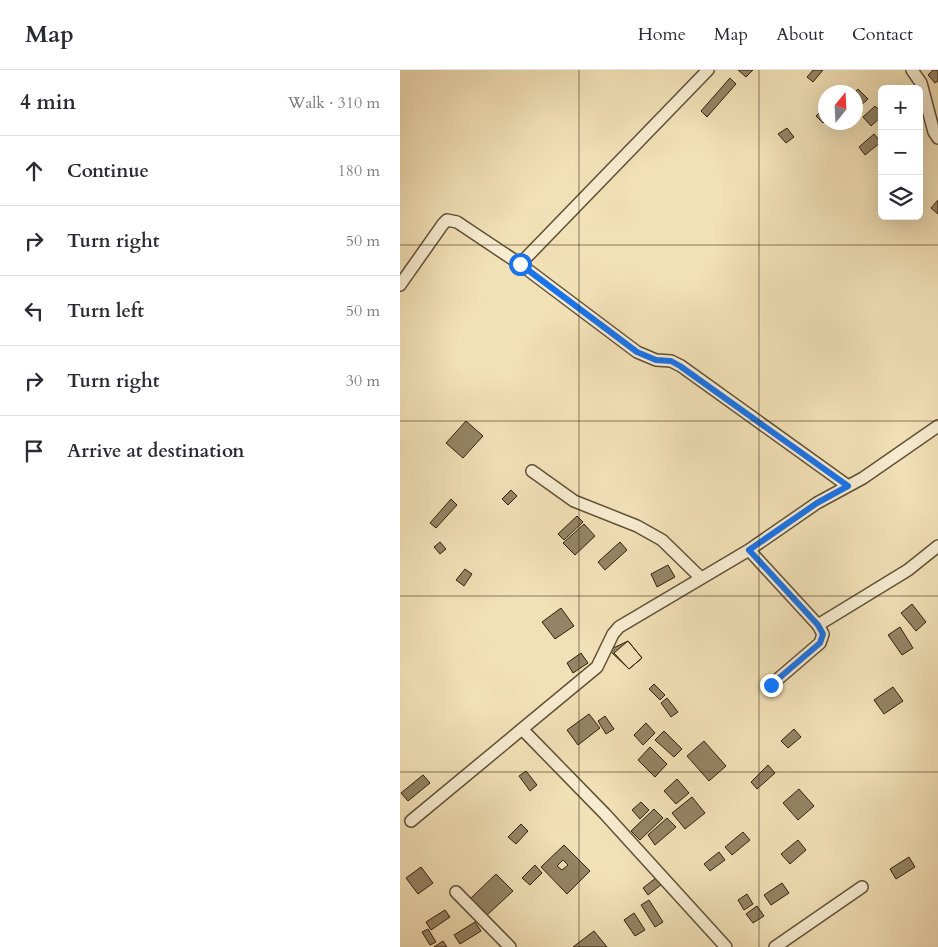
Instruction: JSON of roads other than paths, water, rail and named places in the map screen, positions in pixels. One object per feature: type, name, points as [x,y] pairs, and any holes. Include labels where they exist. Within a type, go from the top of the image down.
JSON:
[{"type":"street","points":[[520,264],[708,70]]},
{"type":"street","points":[[912,70],[921,83],[934,132],[938,138]]},
{"type":"street","points":[[400,285],[442,224],[447,220],[458,222],[520,264],[637,352],[656,360],[671,361],[680,366],[848,486]]},
{"type":"street","points":[[411,821],[597,667],[612,634],[619,627],[749,550],[817,503],[863,478],[938,426]]},
{"type":"street","points":[[532,471],[574,501],[636,526],[662,540],[701,578]]},
{"type":"street","points":[[818,625],[908,570],[938,546]]},
{"type":"street","points":[[749,550],[818,625],[823,634],[820,643],[771,685]]},
{"type":"street","points":[[522,729],[605,814],[726,947]]},
{"type":"street","points":[[775,947],[862,887]]},
{"type":"street","points":[[456,892],[510,947]]}]
